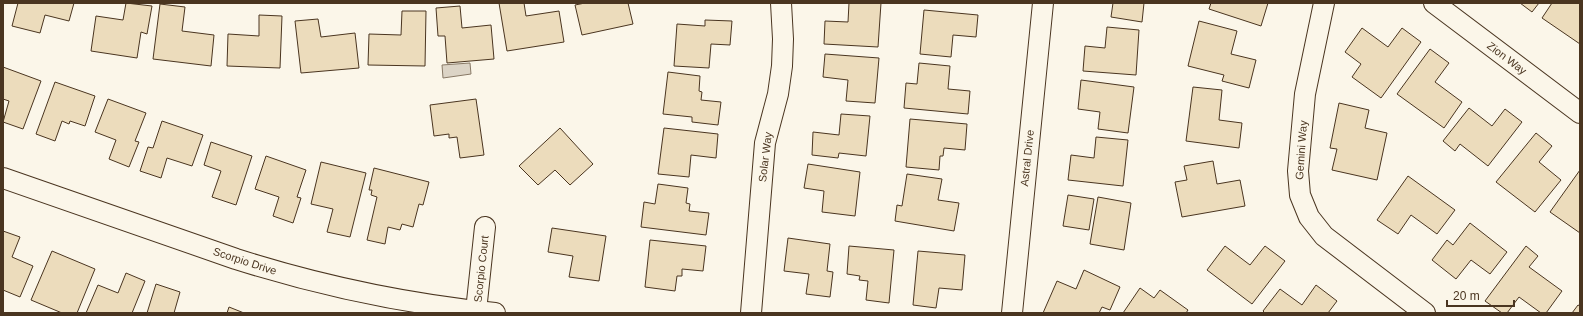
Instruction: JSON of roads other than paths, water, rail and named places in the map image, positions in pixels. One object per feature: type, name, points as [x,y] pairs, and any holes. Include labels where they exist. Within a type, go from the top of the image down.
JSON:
[{"type":"street","name":"Solar Way","points":[[751,313],[765,143],[778,94],[782,66],[783,39],[781,3]]},
{"type":"street","name":"Astral Drive","points":[[1012,313],[1043,3]]},
{"type":"street","name":"Gemini Way","points":[[1324,3],[1305,94],[1298,171],[1300,195],[1309,218],[1324,236],[1425,313]]},
{"type":"street","name":"Zion Way","points":[[1434,3],[1580,113]]},
{"type":"street","name":"Scorpio Drive","points":[[3,178],[275,272],[394,299],[486,312]]},
{"type":"street","name":"Scorpio Court","points":[[485,227],[486,312]]}]
